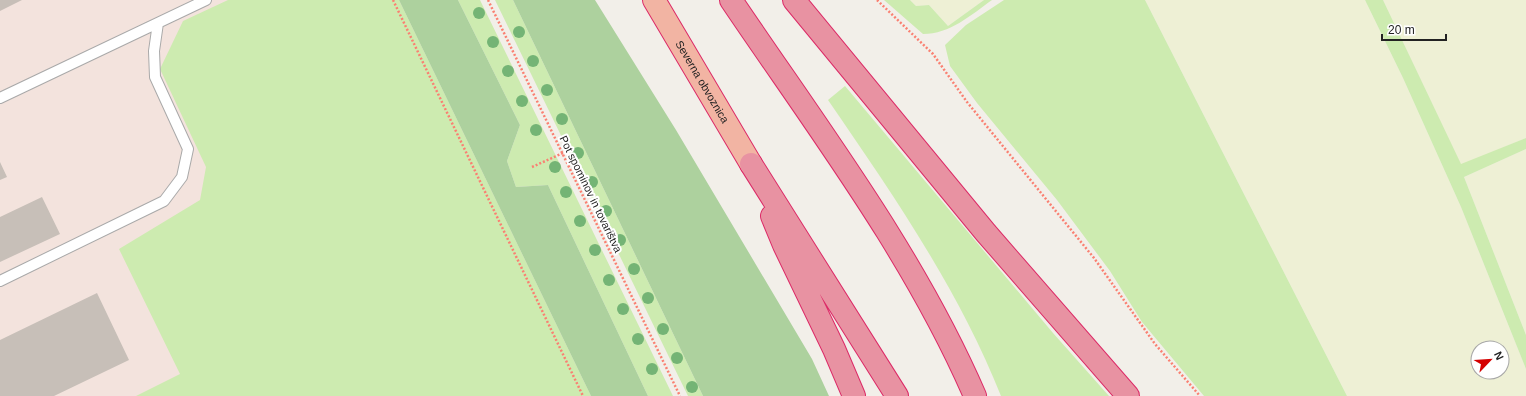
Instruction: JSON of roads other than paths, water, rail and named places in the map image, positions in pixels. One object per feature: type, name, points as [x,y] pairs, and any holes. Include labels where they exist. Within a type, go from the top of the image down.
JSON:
[{"type":"highway","name":"Severna obvoznica","points":[[654,0],[751,164]]},
{"type":"highway","points":[[731,0],[841,159],[904,256],[955,350],[975,396]]},
{"type":"highway","points":[[794,0],[971,215],[1128,396]]},
{"type":"highway","points":[[751,164],[784,245],[811,298],[854,396]]},
{"type":"highway","points":[[751,164],[897,396]]},
{"type":"lane","points":[[0,98],[206,0]]},
{"type":"lane","points":[[0,281],[164,201],[182,177],[188,149],[155,77],[154,51],[158,23]]}]
